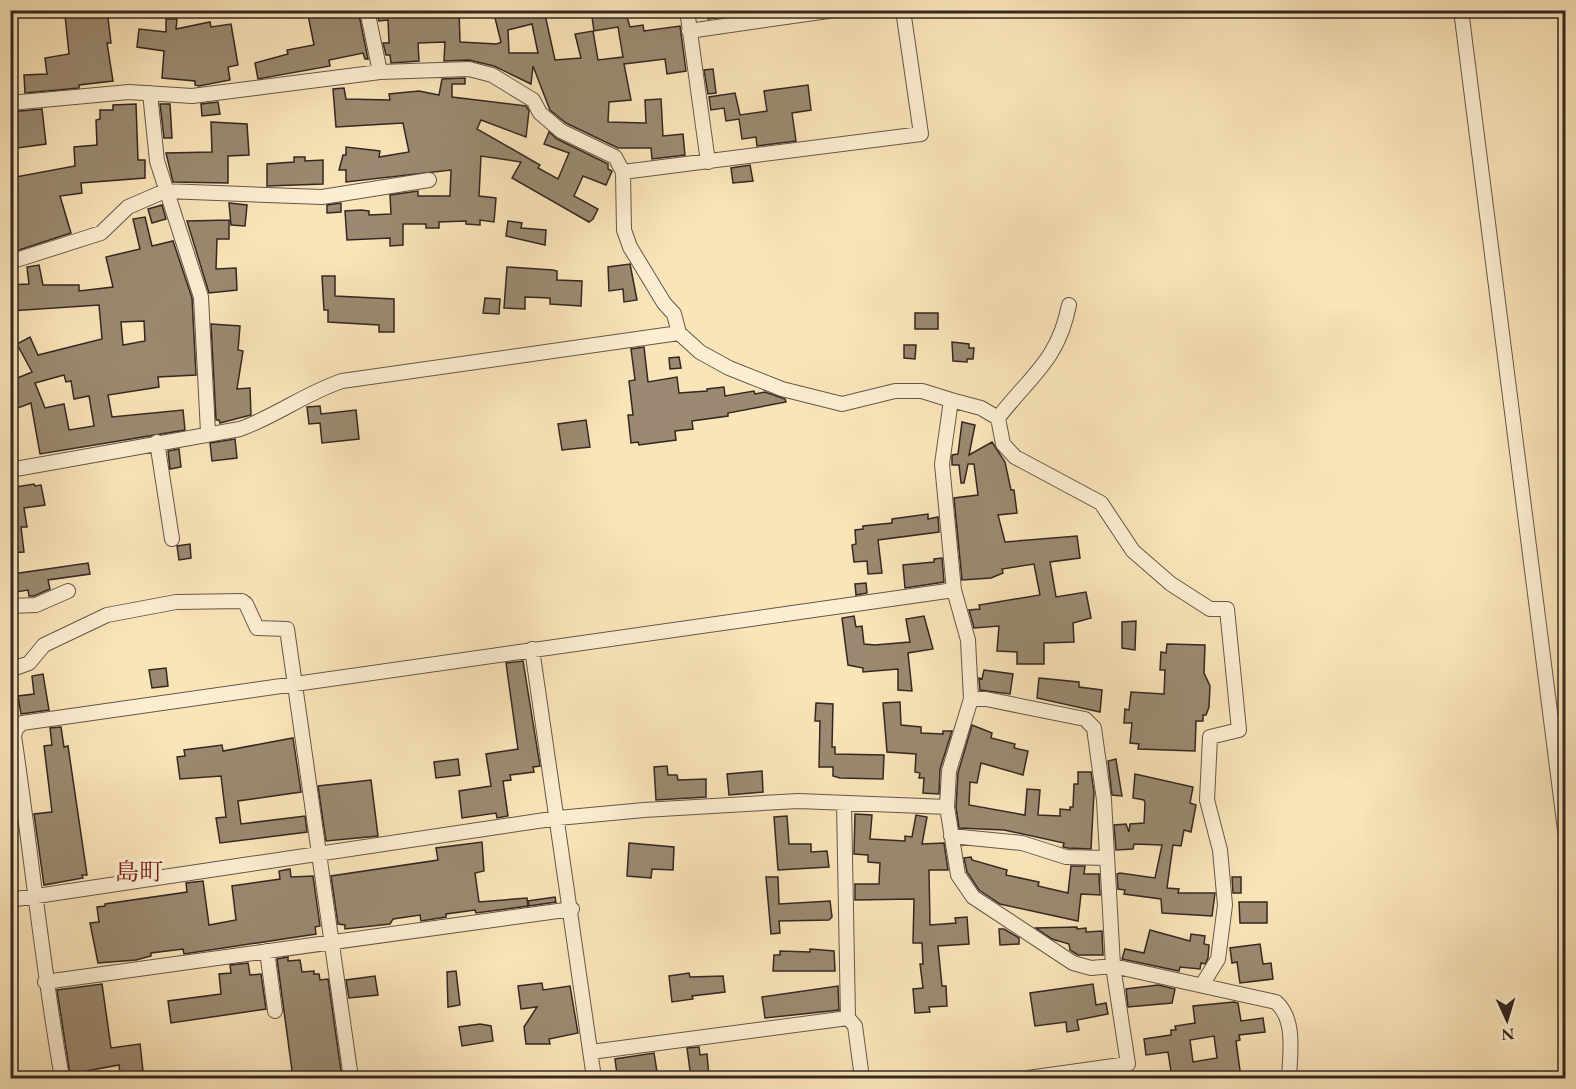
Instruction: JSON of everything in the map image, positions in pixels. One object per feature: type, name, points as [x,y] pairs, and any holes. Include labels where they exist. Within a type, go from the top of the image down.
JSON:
[{"type":"street","points":[[367,10],[380,72]]},
{"type":"street","points":[[687,10],[708,162]]},
{"type":"street","points":[[689,31],[835,10]]},
{"type":"street","points":[[623,172],[921,134],[903,10]]},
{"type":"street","points":[[1461,10],[1566,838]]},
{"type":"street","points":[[10,103],[80,95],[150,93],[192,96],[380,72],[469,69],[492,75],[533,100],[540,112],[561,131],[615,157],[623,172],[624,230],[630,247],[664,303],[674,314],[680,333],[700,352],[729,368],[782,389],[842,404],[895,391],[922,391],[981,408],[998,418],[1003,444],[1015,457],[1101,503],[1133,551],[1171,584],[1210,609],[1227,609],[1239,730],[1210,737],[1207,800],[1220,850],[1225,905],[1218,959],[1202,985]]},
{"type":"street","points":[[150,93],[157,161],[201,297],[208,432]]},
{"type":"street","points":[[10,262],[101,233],[128,207],[165,191],[322,197],[429,180]]},
{"type":"street","points":[[998,418],[1045,365],[1057,346],[1069,305]]},
{"type":"street","points":[[10,470],[208,432],[240,429],[262,421],[314,390],[342,381],[680,333]]},
{"type":"street","points":[[951,400],[942,464],[954,590],[968,640],[971,699],[949,771],[947,807],[958,875],[973,897],[1073,963],[1091,968],[1113,966],[1276,1002],[1286,1010],[1290,1028],[1290,1078]]},
{"type":"street","points":[[157,442],[172,539]]},
{"type":"street","points":[[62,1078],[45,982],[37,895],[14,736],[16,729],[22,723],[954,590]]},
{"type":"street","points":[[10,606],[36,605],[68,591]]},
{"type":"street","points":[[10,670],[29,663],[44,645],[107,615],[176,602],[242,601],[246,604],[257,628],[287,629],[351,1078]]},
{"type":"street","points":[[532,649],[572,909],[594,1078]]},
{"type":"street","points":[[971,699],[986,699],[1085,719],[1094,728],[1104,800],[1113,966],[1128,1065],[1028,1078]]},
{"type":"street","points":[[10,900],[558,818],[644,810],[798,801],[947,807]]},
{"type":"street","points":[[844,803],[848,1018],[855,1026],[862,1078]]},
{"type":"street","points":[[951,836],[1022,843],[1066,857],[1107,858]]},
{"type":"street","points":[[45,982],[572,909]]},
{"type":"street","points":[[267,951],[275,1011]]},
{"type":"street","points":[[591,1052],[848,1018]]},
{"type":"building","points":[[68,10],[107,10],[111,43],[107,43],[113,81],[79,85],[79,88],[25,93],[24,75],[47,74],[45,58],[69,54],[65,15],[69,15]]},
{"type":"building","points":[[307,10],[358,10],[368,59],[365,59],[363,53],[329,60],[330,66],[258,79],[255,63],[288,54],[287,50],[314,45]]},
{"type":"building","points":[[376,10],[459,10],[460,42],[497,44],[501,42],[493,10],[544,10],[555,60],[581,58],[575,34],[593,31],[598,60],[623,57],[618,27],[594,31],[591,10],[625,10],[630,27],[643,25],[644,31],[680,26],[686,71],[667,74],[665,59],[624,64],[631,100],[609,102],[608,122],[646,123],[645,100],[661,99],[663,136],[683,134],[685,155],[652,159],[651,148],[618,148],[566,123],[550,110],[533,66],[531,84],[494,66],[469,60],[444,61],[445,42],[418,43],[419,61],[391,63],[390,55],[386,55],[383,43],[389,43],[388,20],[379,21]],"holes":[[[532,24],[538,53],[509,53],[508,30]]]},
{"type":"building","points":[[707,10],[743,10],[743,14],[708,19]]},
{"type":"building","points":[[166,19],[177,19],[176,29],[210,22],[211,27],[231,24],[238,65],[228,67],[230,80],[199,86],[195,85],[195,81],[162,78],[164,51],[137,47],[139,29],[166,32]]},
{"type":"building","points":[[713,69],[716,93],[708,94],[704,70]]},
{"type":"building","points":[[465,78],[465,84],[452,84],[452,97],[526,106],[529,111],[526,137],[481,120],[477,129],[540,165],[538,168],[558,179],[569,153],[544,144],[549,132],[557,139],[608,164],[608,169],[612,171],[606,185],[583,176],[574,196],[598,209],[593,219],[589,222],[512,178],[521,162],[481,156],[479,196],[496,198],[494,222],[480,220],[480,225],[466,224],[466,221],[439,222],[439,228],[426,228],[426,224],[403,224],[403,245],[390,246],[390,238],[347,240],[345,211],[369,211],[369,215],[391,214],[390,195],[418,191],[418,196],[450,196],[451,170],[346,182],[346,170],[339,170],[343,155],[346,155],[346,147],[380,151],[379,157],[409,152],[403,123],[336,127],[333,89],[344,88],[346,99],[390,100],[389,94],[419,91],[439,95],[442,79]]},
{"type":"building","points":[[808,85],[811,110],[792,113],[796,141],[757,146],[756,137],[742,139],[739,119],[726,121],[724,108],[711,110],[709,97],[735,93],[740,115],[767,111],[764,91]]},
{"type":"building","points":[[218,102],[220,114],[202,116],[201,104]]},
{"type":"building","points":[[136,104],[138,160],[145,160],[145,178],[81,183],[82,193],[60,196],[71,233],[16,251],[10,233],[10,178],[75,166],[74,147],[97,145],[96,120],[100,119],[100,110],[113,110],[113,105]]},
{"type":"building","points":[[160,104],[170,104],[172,138],[164,138]]},
{"type":"building","points":[[42,109],[46,144],[10,149],[10,112]]},
{"type":"building","points":[[211,122],[247,124],[249,155],[228,156],[228,183],[173,182],[166,153],[212,152]]},
{"type":"building","points":[[294,157],[305,157],[305,161],[323,160],[323,184],[267,186],[267,164],[294,162]]},
{"type":"building","points":[[750,165],[753,181],[733,183],[731,168]]},
{"type":"building","points":[[229,203],[247,205],[245,226],[231,225]]},
{"type":"building","points":[[341,203],[341,212],[327,213],[327,205]]},
{"type":"building","points":[[162,205],[166,219],[152,223],[148,209]]},
{"type":"building","points":[[145,217],[152,246],[173,241],[192,298],[196,375],[158,377],[159,387],[108,395],[112,417],[183,410],[185,430],[40,454],[31,403],[10,411],[10,381],[32,372],[17,344],[30,337],[38,355],[102,339],[99,305],[10,311],[10,285],[29,284],[27,267],[39,265],[43,285],[79,285],[79,291],[113,287],[106,257],[140,249],[133,219]],"holes":[[[144,321],[145,341],[123,345],[121,322]],[[64,375],[66,382],[71,381],[74,399],[89,396],[94,426],[69,430],[64,404],[45,408],[35,383]]]},
{"type":"building","points":[[229,220],[229,239],[217,239],[216,269],[236,268],[237,290],[209,293],[187,221]]},
{"type":"building","points":[[508,221],[522,223],[521,228],[546,230],[545,245],[506,236]]},
{"type":"building","points":[[630,264],[637,300],[624,302],[623,289],[609,291],[608,267]]},
{"type":"building","points":[[507,267],[553,270],[557,271],[557,280],[582,281],[581,306],[550,304],[550,298],[525,297],[525,309],[504,308]]},
{"type":"building","points":[[322,276],[335,276],[335,296],[394,299],[394,332],[379,332],[379,325],[328,322],[328,310],[324,310]]},
{"type":"building","points":[[485,298],[500,299],[499,314],[483,313]]},
{"type":"building","points":[[915,313],[938,313],[938,329],[915,329]]},
{"type":"building","points":[[211,324],[240,326],[238,350],[243,351],[237,389],[250,388],[251,415],[220,423],[216,420]]},
{"type":"building","points":[[952,342],[969,344],[969,348],[974,348],[973,359],[967,359],[967,362],[953,361]]},
{"type":"building","points":[[904,345],[916,345],[915,359],[904,358]]},
{"type":"building","points":[[644,347],[648,382],[677,377],[679,393],[724,387],[725,396],[754,391],[755,394],[765,392],[785,399],[786,402],[728,413],[728,416],[692,421],[693,429],[675,431],[676,440],[639,445],[638,442],[631,443],[628,415],[633,415],[629,381],[635,380],[631,349]]},
{"type":"building","points":[[679,357],[681,368],[670,369],[669,358]]},
{"type":"building","points":[[320,406],[321,414],[356,410],[359,439],[322,443],[320,423],[309,424],[307,407]]},
{"type":"building","points":[[586,420],[590,447],[562,450],[558,424]]},
{"type":"building","points":[[962,422],[975,425],[969,455],[992,442],[1005,462],[1011,490],[1014,490],[1017,513],[998,515],[1005,542],[1077,536],[1080,558],[1050,562],[1056,597],[1086,592],[1091,618],[1073,623],[1074,642],[1044,643],[1044,664],[1017,664],[1017,652],[997,651],[999,626],[974,628],[969,610],[980,609],[979,605],[1040,595],[1034,564],[1002,569],[1003,573],[991,578],[962,580],[954,498],[978,495],[974,464],[968,464],[964,483],[961,483],[959,465],[952,465],[952,455],[958,454]]},
{"type":"building","points":[[235,439],[237,458],[212,461],[210,443]]},
{"type":"building","points":[[179,449],[181,467],[170,469],[168,451]]},
{"type":"building","points":[[34,484],[35,486],[41,485],[45,505],[24,508],[27,527],[21,527],[24,552],[10,553],[10,488]]},
{"type":"building","points":[[928,514],[928,519],[938,517],[939,532],[878,540],[882,573],[868,574],[867,561],[854,562],[852,545],[856,544],[855,530],[863,529],[863,526],[892,523],[892,519]]},
{"type":"building","points":[[190,544],[191,558],[179,560],[177,546]]},
{"type":"building","points":[[942,558],[944,582],[905,588],[903,565],[934,562],[934,559]]},
{"type":"building","points":[[88,563],[90,574],[48,580],[50,589],[34,596],[29,596],[28,590],[16,592],[13,574]]},
{"type":"building","points":[[866,583],[867,593],[856,595],[855,584]]},
{"type":"building","points":[[854,616],[856,627],[862,626],[864,644],[875,645],[910,642],[906,619],[924,616],[933,649],[908,653],[912,691],[898,690],[898,669],[863,672],[863,668],[848,665],[842,618]]},
{"type":"building","points":[[1136,621],[1135,650],[1122,648],[1122,622]]},
{"type":"building","points":[[1167,644],[1205,645],[1204,673],[1210,686],[1209,707],[1206,715],[1203,715],[1203,721],[1196,721],[1195,751],[1138,749],[1139,744],[1130,743],[1132,723],[1124,723],[1125,709],[1129,710],[1131,692],[1164,694],[1165,670],[1160,670],[1161,652],[1166,653]]},
{"type":"building","points":[[523,661],[540,766],[533,767],[534,772],[510,775],[511,780],[503,781],[508,816],[497,818],[496,813],[462,818],[459,791],[491,786],[486,754],[518,749],[506,663]]},
{"type":"building","points":[[166,668],[168,686],[152,688],[149,670]]},
{"type":"building","points":[[984,670],[1013,674],[1010,694],[980,690],[979,678],[982,679]]},
{"type":"building","points":[[43,674],[49,710],[21,714],[18,696],[34,694],[32,676]]},
{"type":"building","points":[[1039,678],[1079,682],[1079,687],[1102,690],[1100,712],[1037,698]]},
{"type":"building","points":[[900,702],[901,725],[921,727],[921,733],[943,734],[943,731],[952,731],[940,769],[939,794],[923,793],[924,778],[919,778],[920,773],[915,772],[916,754],[887,752],[883,703]]},
{"type":"building","points":[[816,703],[833,704],[832,747],[835,747],[835,754],[884,755],[883,779],[840,778],[833,776],[833,767],[819,767],[820,721],[815,721]]},
{"type":"building","points":[[972,725],[992,733],[991,738],[1015,744],[1014,748],[1028,751],[1023,775],[981,763],[977,783],[970,782],[969,805],[1025,815],[1027,789],[1040,790],[1038,815],[1060,816],[1060,809],[1070,810],[1070,807],[1073,807],[1074,784],[1078,784],[1078,772],[1091,772],[1094,792],[1091,849],[1063,847],[1064,843],[1004,830],[959,828],[956,807],[958,773]]},
{"type":"building","points":[[61,727],[64,747],[68,746],[87,875],[82,875],[83,878],[44,885],[34,814],[52,812],[44,746],[52,745],[50,728]]},
{"type":"building","points":[[293,738],[301,792],[238,801],[241,824],[305,816],[307,832],[220,843],[216,818],[226,817],[221,776],[180,779],[177,757],[185,756],[184,750],[222,745],[223,751]]},
{"type":"building","points":[[458,759],[460,775],[436,778],[434,762]]},
{"type":"building","points":[[1116,759],[1122,796],[1112,795],[1108,761]]},
{"type":"building","points":[[667,766],[668,775],[677,775],[678,780],[706,779],[706,797],[656,800],[654,767]]},
{"type":"building","points":[[762,771],[763,792],[729,795],[727,774]]},
{"type":"building","points":[[1135,774],[1193,787],[1190,803],[1196,805],[1191,832],[1184,830],[1181,846],[1173,845],[1167,888],[1179,889],[1178,893],[1215,893],[1212,916],[1162,913],[1161,899],[1124,894],[1125,890],[1118,889],[1117,874],[1120,873],[1155,878],[1162,845],[1134,844],[1133,849],[1116,850],[1114,825],[1126,824],[1129,832],[1130,824],[1144,823],[1144,800],[1133,798]]},
{"type":"building","points":[[371,780],[378,836],[326,841],[318,786]]},
{"type":"building","points":[[855,814],[872,815],[870,839],[905,841],[905,836],[912,837],[916,815],[927,817],[922,844],[944,843],[948,870],[929,870],[930,925],[956,923],[955,918],[967,917],[969,944],[938,946],[942,986],[946,986],[947,1006],[929,1007],[930,1012],[915,1013],[913,989],[923,988],[920,964],[923,964],[922,943],[913,943],[914,899],[855,900],[855,884],[879,884],[880,863],[868,862],[868,855],[854,854]]},
{"type":"building","points":[[787,816],[789,844],[811,844],[811,852],[827,851],[829,867],[778,870],[774,817]]},
{"type":"building","points":[[482,842],[484,871],[475,873],[479,902],[527,898],[528,906],[476,913],[475,910],[446,914],[446,917],[421,921],[420,915],[393,919],[390,924],[345,929],[345,925],[338,924],[331,876],[438,860],[436,848]]},
{"type":"building","points":[[629,843],[674,847],[673,870],[652,869],[651,878],[627,876]]},
{"type":"building","points":[[971,857],[972,860],[1007,870],[1006,875],[1039,882],[1038,886],[1068,893],[1071,866],[1085,866],[1084,874],[1099,874],[1100,895],[1081,894],[1078,921],[1000,904],[979,890],[967,872],[964,858]]},
{"type":"building","points":[[290,869],[291,877],[313,876],[320,926],[315,927],[316,934],[184,954],[183,949],[151,953],[151,956],[136,960],[98,963],[90,923],[99,922],[97,907],[187,892],[186,883],[203,881],[209,925],[236,920],[232,886],[280,879],[279,871]]},
{"type":"building","points":[[766,877],[778,877],[779,904],[830,901],[832,917],[829,920],[779,921],[780,933],[771,934]]},
{"type":"building","points":[[1232,877],[1241,877],[1241,893],[1233,893]]},
{"type":"building","points":[[555,897],[556,902],[529,906],[528,901]]},
{"type":"building","points":[[1239,902],[1267,902],[1267,923],[1240,923]]},
{"type":"building","points":[[1077,927],[1077,929],[1086,928],[1086,932],[1102,931],[1103,955],[1078,955],[1070,950],[1069,944],[1052,939],[1036,928]]},
{"type":"building","points":[[999,929],[1004,929],[1019,938],[1019,944],[1000,945]]},
{"type":"building","points":[[1150,930],[1190,941],[1191,934],[1205,936],[1204,944],[1209,945],[1205,964],[1201,963],[1200,969],[1180,967],[1179,971],[1122,959],[1125,949],[1144,953]]},
{"type":"building","points":[[1260,944],[1263,964],[1271,963],[1273,979],[1240,983],[1237,962],[1232,963],[1230,948]]},
{"type":"building","points":[[810,949],[834,951],[835,971],[773,971],[774,955],[780,955],[780,951],[810,952]]},
{"type":"building","points":[[288,957],[288,961],[300,960],[302,972],[314,971],[314,974],[319,974],[320,980],[328,979],[342,1078],[321,1078],[320,1074],[293,1078],[277,959]]},
{"type":"building","points":[[248,963],[250,975],[261,974],[266,1009],[171,1023],[168,1001],[221,994],[219,974],[231,973],[230,965]]},
{"type":"building","points":[[456,971],[460,1005],[448,1007],[447,972]]},
{"type":"building","points":[[689,973],[690,977],[723,976],[725,992],[692,996],[693,999],[672,1002],[669,976]]},
{"type":"building","points":[[375,976],[378,995],[349,998],[346,980]]},
{"type":"building","points":[[542,983],[543,990],[570,986],[578,1033],[549,1039],[550,1044],[526,1044],[524,1027],[537,1007],[521,1009],[518,986]]},
{"type":"building","points":[[102,984],[111,1048],[140,1044],[143,1071],[120,1074],[119,1065],[70,1074],[57,990]]},
{"type":"building","points":[[1093,984],[1096,1005],[1106,1003],[1108,1014],[1077,1020],[1079,1030],[1067,1032],[1066,1022],[1035,1026],[1030,993]]},
{"type":"building","points":[[1158,985],[1175,989],[1172,1003],[1128,1007],[1126,989]]},
{"type":"building","points":[[838,986],[839,1010],[765,1018],[762,997]]},
{"type":"building","points":[[1234,1002],[1238,1003],[1241,1021],[1263,1018],[1265,1032],[1239,1035],[1240,1040],[1236,1041],[1241,1078],[1172,1078],[1168,1052],[1146,1055],[1144,1039],[1171,1035],[1171,1030],[1176,1030],[1175,1026],[1195,1023],[1193,1006]],"holes":[[[1214,1036],[1217,1058],[1193,1062],[1190,1040]]]},
{"type":"building","points":[[480,1024],[491,1026],[493,1041],[462,1046],[459,1027]]},
{"type":"building","points":[[699,1047],[700,1055],[707,1054],[709,1078],[691,1078],[687,1048]]},
{"type":"building","points":[[654,1053],[658,1078],[642,1078],[641,1071],[617,1074],[615,1059]]},
{"type":"district","name":"島町","points":[[139,871]]}]
